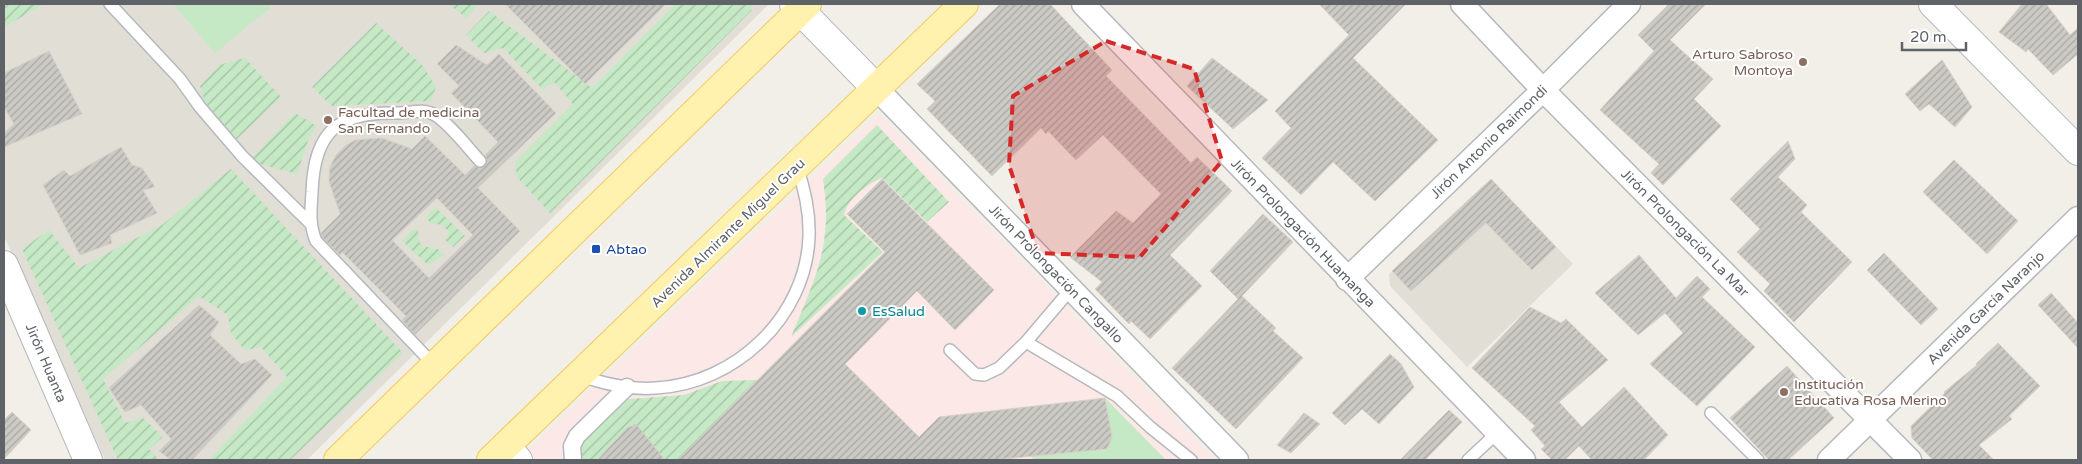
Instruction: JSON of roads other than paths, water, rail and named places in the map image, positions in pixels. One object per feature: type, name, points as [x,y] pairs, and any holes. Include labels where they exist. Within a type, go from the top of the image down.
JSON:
[{"type":"main road","name":"Avenida Almirante Miguel Grau","points":[[505,456],[580,376],[797,167],[870,83],[964,4]]},
{"type":"main road","points":[[338,460],[434,365],[803,10]]},
{"type":"street","name":"Jirón Prolongación Huamanga","points":[[1082,4],[1524,460]]},
{"type":"street","name":"Jirón Prolongación La Mar","points":[[1462,4],[1543,90],[1910,460]]},
{"type":"street","name":"Jirón Antonio Raimondi","points":[[1347,279],[1543,90],[1629,4]]},
{"type":"street","points":[[1934,4],[2078,151]]},
{"type":"street","points":[[803,10],[870,83]]},
{"type":"street","name":"Jirón Prolongación Cangallo","points":[[870,83],[1237,460]]},
{"type":"street","name":"Avenida García Naranjo","points":[[1829,460],[2078,218]]},
{"type":"street","name":"Jirón Huanta","points":[[4,265],[88,460]]},
{"type":"street","points":[[573,460],[572,446],[577,436],[627,388]]},
{"type":"lane","points":[[110,4],[180,79],[200,108],[242,156],[310,224]]},
{"type":"lane","points":[[434,365],[316,241],[310,224],[313,172],[316,157],[323,140],[343,122],[355,116],[373,112],[429,112],[442,121],[480,161]]},
{"type":"lane","points":[[580,376],[627,388],[656,388],[686,384],[714,374],[748,353],[763,340],[781,318],[795,293],[805,266],[809,238],[809,210],[797,167]]},
{"type":"lane","points":[[950,350],[975,374],[984,375],[999,368],[1026,342],[1071,289]]},
{"type":"lane","points":[[1026,342],[1117,396],[1150,427],[1192,460]]},
{"type":"lane","points":[[1711,413],[1758,460]]},
{"type":"lane","points":[[1468,460],[1497,433]]},
{"type":"place","name":"Arturo Sabroso Montoya","points":[[1803,62]]},
{"type":"place","name":"Facultad de medicina San Fernando","points":[[328,120]]},
{"type":"place","name":"Abtao","points":[[596,249]]},
{"type":"place","name":"EsSalud","points":[[862,311]]},
{"type":"place","name":"Institución Educativa Rosa Merino","points":[[1784,392]]}]
